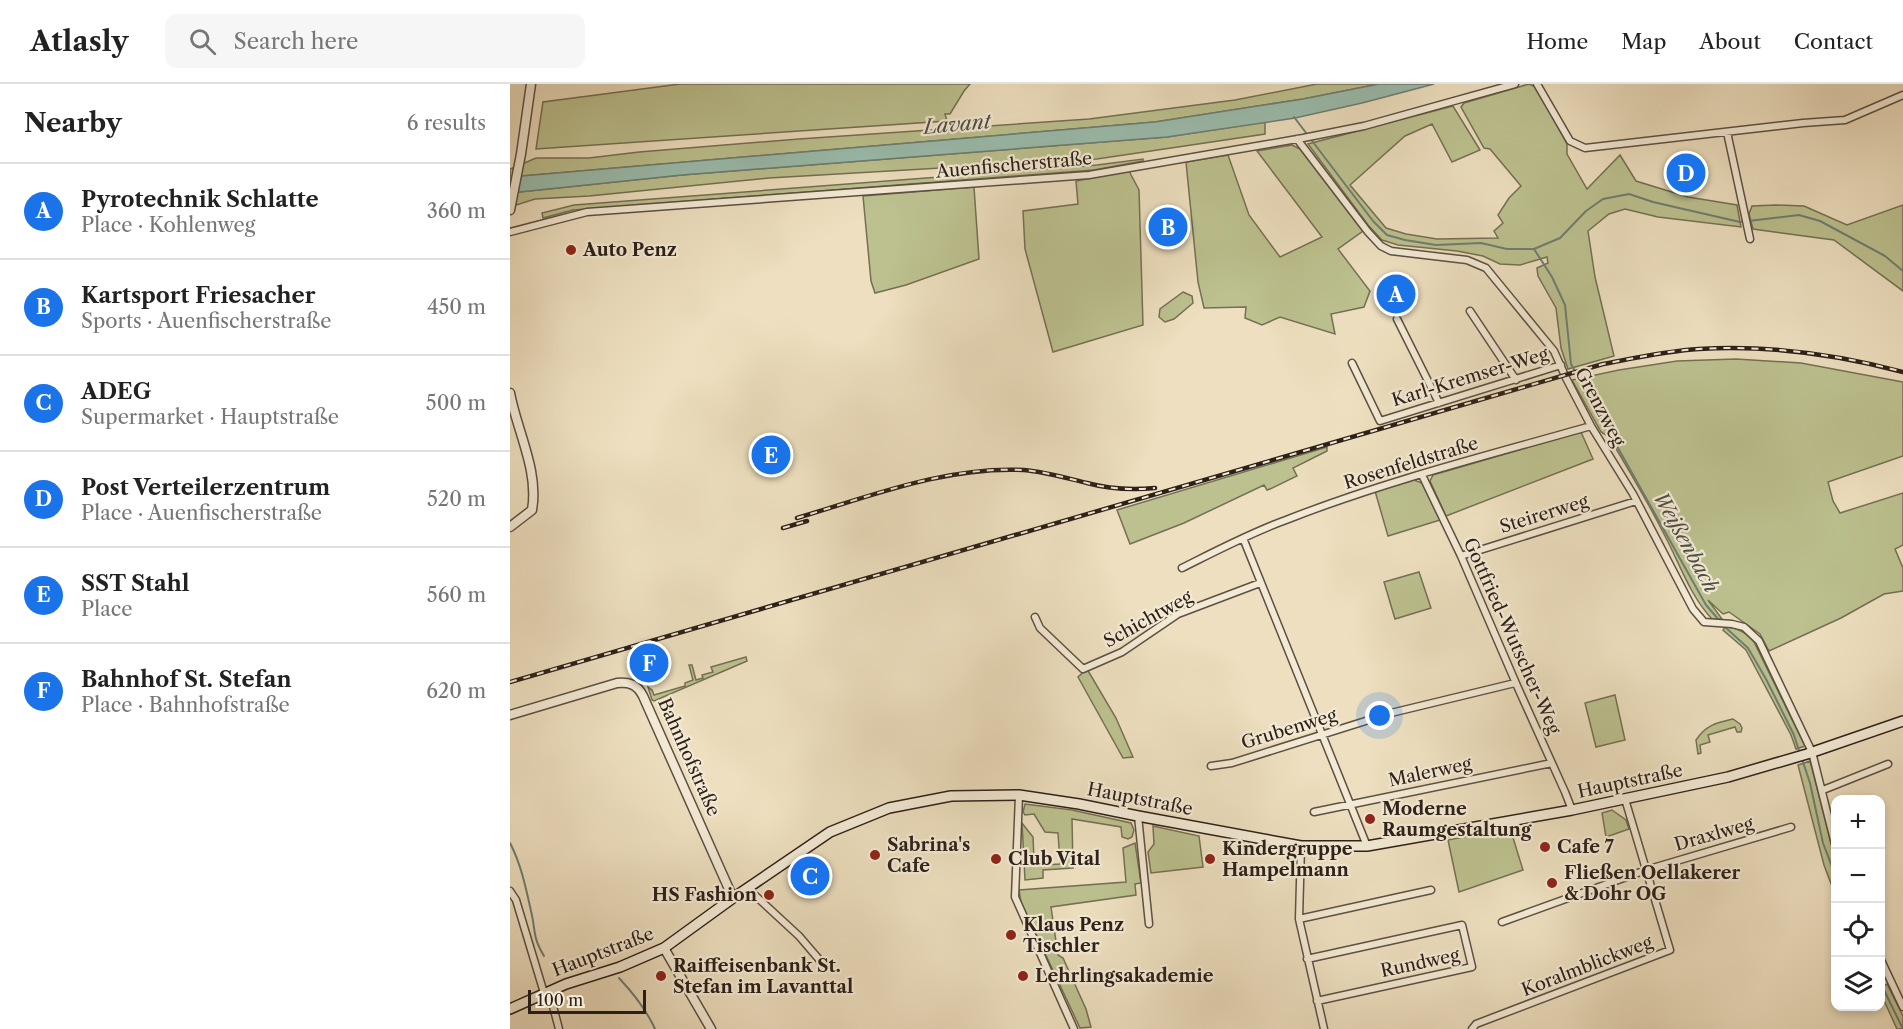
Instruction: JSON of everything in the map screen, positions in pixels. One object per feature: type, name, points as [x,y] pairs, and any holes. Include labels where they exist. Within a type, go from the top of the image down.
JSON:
[{"type":"main road","name":"Hauptstraße","points":[[510,1009],[546,992],[620,967],[664,948],[830,832],[889,808],[951,796],[1019,795],[1079,804],[1301,846],[1367,846],[1572,810],[1728,777],[1810,753],[1903,721]]},
{"type":"street","points":[[510,210],[531,84]]},
{"type":"street","name":"Auenfischerstraße","points":[[510,232],[587,212],[1089,175],[1364,126],[1515,84]]},
{"type":"street","points":[[1537,84],[1570,141],[1585,148],[1845,120],[1903,95]]},
{"type":"street","points":[[1727,132],[1750,239]]},
{"type":"street","name":"Grenzweg","points":[[1300,139],[1368,232],[1381,246],[1392,251],[1467,260],[1486,268],[1554,351],[1591,426],[1636,501],[1693,609],[1704,622],[1744,627],[1759,641],[1810,753],[1831,828]]},
{"type":"street","points":[[1470,311],[1516,380]]},
{"type":"street","points":[[1397,319],[1439,403]]},
{"type":"street","name":"Karl-Kremser-Weg","points":[[1352,363],[1380,421],[1561,365]]},
{"type":"street","points":[[510,393],[511,406],[527,455],[534,495],[532,510],[510,527]]},
{"type":"street","name":"Rosenfeldstraße","points":[[1182,568],[1243,538],[1338,500],[1591,426]]},
{"type":"street","name":"Gottfried-Wutscher-Weg","points":[[1422,475],[1461,556],[1572,810]]},
{"type":"street","name":"Steirerweg","points":[[1461,556],[1636,501]]},
{"type":"street","points":[[1243,538],[1367,846]]},
{"type":"street","name":"Schichtweg","points":[[1035,617],[1040,628],[1083,669],[1122,652],[1178,614],[1260,583]]},
{"type":"street","name":"Bahnhofstraße","points":[[510,715],[617,683],[629,683],[636,686],[646,702],[733,898]]},
{"type":"street","name":"Grubenweg","points":[[1211,766],[1232,763],[1391,713],[1515,683]]},
{"type":"street","name":"Malerweg","points":[[1314,812],[1552,763]]},
{"type":"street","points":[[1822,790],[1888,764]]},
{"type":"street","points":[[1019,795],[1015,897],[1074,1029]]},
{"type":"street","name":"Koralmblickweg","points":[[1472,1029],[1476,1024],[1670,950],[1625,799]]},
{"type":"street","points":[[1137,816],[1149,924]]},
{"type":"street","name":"Draxlweg","points":[[1646,870],[1791,827]]},
{"type":"street","points":[[1301,846],[1299,919],[1324,1029]]},
{"type":"street","points":[[1502,922],[1646,870]]},
{"type":"street","points":[[747,888],[799,936],[824,964]]},
{"type":"street","points":[[1299,919],[1431,890]]},
{"type":"street","points":[[510,891],[516,900],[559,1029]]},
{"type":"street","name":"Rundweg","points":[[1307,959],[1462,925],[1472,967],[1317,1001]]},
{"type":"street","points":[[664,948],[711,1029]]},
{"type":"street","points":[[1885,967],[1903,1007]]},
{"type":"green space","points":[[680,84],[970,84],[950,114],[945,114],[947,121],[536,149],[543,102]]},
{"type":"green space","points":[[1317,84],[1379,84],[1303,99],[1155,122],[510,177],[510,169],[536,158],[589,158],[799,139],[1089,119],[1235,100]]},
{"type":"green space","points":[[1529,84],[1536,87],[1567,144],[1567,154],[1587,189],[1620,155],[1636,181],[1688,197],[1737,205],[1741,227],[1658,217],[1625,209],[1609,214],[1588,231],[1595,277],[1614,356],[1568,369],[1561,348],[1556,308],[1538,276],[1537,268],[1548,263],[1547,257],[1520,265],[1500,264],[1483,256],[1398,245],[1382,240],[1368,225],[1308,144],[1453,106],[1480,150],[1452,162],[1432,124],[1405,136],[1350,185],[1386,228],[1437,239],[1498,238],[1494,231],[1503,223],[1498,215],[1509,198],[1521,186],[1490,149],[1484,148],[1461,107],[1464,103]]},
{"type":"green space","points":[[1265,122],[1265,134],[1097,159],[769,178],[589,196],[535,199],[510,207],[510,193],[682,175],[1167,137]]},
{"type":"green space","points":[[1292,145],[1300,149],[1363,231],[1338,249],[1370,291],[1364,307],[1331,314],[1335,334],[1280,317],[1262,325],[1245,318],[1246,307],[1204,308],[1198,282],[1186,162],[1228,155],[1249,215],[1280,257],[1322,237],[1257,151]]},
{"type":"green space","points":[[1143,159],[1143,161],[1094,170],[573,210],[543,218],[542,213],[574,205],[1097,165]]},
{"type":"green space","points":[[1129,171],[1139,190],[1143,325],[1053,352],[1025,249],[1023,211],[1078,204],[1076,181]]},
{"type":"green space","points":[[974,187],[979,259],[906,285],[875,293],[871,281],[863,196]]},
{"type":"green space","points":[[1903,205],[1903,291],[1834,240],[1753,229],[1749,214],[1752,206],[1804,206],[1847,225]]},
{"type":"green space","points":[[1183,292],[1192,296],[1193,303],[1174,319],[1165,322],[1159,317],[1160,309]]},
{"type":"green space","points":[[1736,359],[1801,363],[1903,382],[1903,456],[1828,482],[1833,501],[1840,513],[1903,493],[1903,545],[1895,549],[1903,568],[1903,591],[1884,594],[1841,618],[1769,651],[1760,634],[1729,612],[1723,614],[1708,600],[1722,619],[1712,619],[1705,610],[1692,591],[1639,487],[1609,437],[1601,432],[1572,380],[1677,361]]},
{"type":"green space","points":[[1581,432],[1593,459],[1446,516],[1430,481],[1433,475]]},
{"type":"green space","points":[[1327,447],[1327,451],[1293,468],[1297,476],[1267,490],[1264,485],[1184,523],[1130,544],[1117,510]]},
{"type":"green space","points":[[1414,480],[1422,483],[1440,520],[1388,536],[1375,491]]},
{"type":"green space","points":[[1419,572],[1431,608],[1395,619],[1384,582]]},
{"type":"green space","points":[[1725,627],[1741,631],[1754,642],[1805,746],[1796,749],[1791,735],[1746,650],[1723,630]]},
{"type":"green space","points":[[746,657],[747,661],[652,700],[648,687],[654,695],[685,686],[685,683],[693,680],[689,665],[692,665],[696,680],[703,678],[702,675],[713,672],[711,667]]},
{"type":"green space","points":[[1087,669],[1116,718],[1133,757],[1123,758],[1078,677]]},
{"type":"green space","points":[[1615,695],[1625,740],[1596,747],[1585,703]]},
{"type":"green space","points":[[1733,719],[1740,724],[1741,732],[1737,732],[1735,727],[1708,735],[1710,742],[1700,745],[1701,753],[1698,754],[1696,740],[1704,731],[1716,723]]},
{"type":"green space","points":[[1810,761],[1831,842],[1831,883],[1824,865],[1798,765]]},
{"type":"green space","points":[[1025,804],[1072,810],[1131,823],[1134,830],[1132,837],[1128,839],[1122,837],[1121,827],[1072,819],[1073,868],[1043,870],[1043,878],[1025,880],[1022,823],[1033,837],[1034,860],[1043,861],[1044,865],[1060,864],[1058,833],[1045,832],[1034,814],[1025,815],[1023,812]]},
{"type":"green space","points":[[1612,810],[1626,820],[1629,829],[1606,837],[1602,813]]},
{"type":"green space","points":[[1153,826],[1199,836],[1203,867],[1151,873],[1148,852],[1154,844]]},
{"type":"green space","points":[[1510,828],[1523,870],[1459,892],[1448,840]]},
{"type":"green space","points":[[1135,843],[1141,883],[1135,884],[1136,895],[1051,907],[1058,955],[1063,958],[1086,1009],[1091,1027],[1080,1028],[1021,902],[1019,890],[1126,882],[1123,848]]},
{"type":"green space","points":[[1887,984],[1903,1016],[1903,1029],[1897,1029],[1885,1003],[1885,985]]},
{"type":"shaded area","points":[[1379,84],[1434,84],[1295,118],[1167,137],[682,175],[510,193],[510,177],[1155,122],[1303,99]]},
{"type":"waterway","points":[[1294,117],[1373,221],[1387,235],[1405,240],[1436,245],[1481,243],[1507,249],[1534,249],[1560,238],[1586,211],[1603,199],[1629,194],[1653,202],[1740,222],[1799,215],[1820,221],[1885,256],[1903,271]]},
{"type":"waterway","name":"Weißenbach","points":[[1534,249],[1552,277],[1565,305],[1571,364],[1706,605],[1748,648],[1794,735],[1800,754]]},
{"type":"waterway","name":"Weißenbach","points":[[1802,759],[1810,783],[1823,843],[1831,864]]},
{"type":"waterway","points":[[510,843],[523,876],[536,938],[544,956]]},
{"type":"waterway","points":[[585,964],[595,967]]},
{"type":"waterway","points":[[619,978],[639,1002],[655,1029]]},
{"type":"waterway","name":"Weißenbach","points":[[1885,992],[1903,1029]]},
{"type":"railway","points":[[510,682],[1603,364],[1687,350],[1751,348],[1802,352],[1853,360],[1903,372]]},
{"type":"railway","points":[[797,518],[909,484],[995,470],[1032,471],[1112,488],[1155,488]]},
{"type":"railway","points":[[783,528],[807,521]]},
{"type":"place","name":"Post Verteilerzentrum","points":[[1686,173]]},
{"type":"place","name":"Kartsport Friesacher","points":[[1168,227]]},
{"type":"place","name":"Auto Penz","points":[[571,250]]},
{"type":"place","name":"Pyrotechnik Schlatte","points":[[1396,294]]},
{"type":"place","name":"SST Stahl","points":[[771,455]]},
{"type":"place","name":"Bahnhof St. Stefan","points":[[649,663]]},
{"type":"place","name":"Moderne Raumgestaltung","points":[[1370,819]]},
{"type":"place","name":"Cafe 7","points":[[1545,847]]},
{"type":"place","name":"Sabrina's Cafe","points":[[875,855]]},
{"type":"place","name":"Club Vital","points":[[996,859]]},
{"type":"place","name":"Kindergruppe Hampelmann","points":[[1210,859]]},
{"type":"place","name":"ADEG","points":[[810,876]]},
{"type":"place","name":"Fließen Oellakerer & Dohr OG","points":[[1552,883]]},
{"type":"place","name":"HS Fashion","points":[[769,895]]},
{"type":"place","name":"Klaus Penz Tischler","points":[[1011,935]]},
{"type":"place","name":"Raiffeisenbank St. Stefan im Lavanttal","points":[[661,976]]},
{"type":"place","name":"Lehrlingsakademie","points":[[1023,976]]},
{"type":"water label","name":"Lavant","points":[[957,124]]}]
